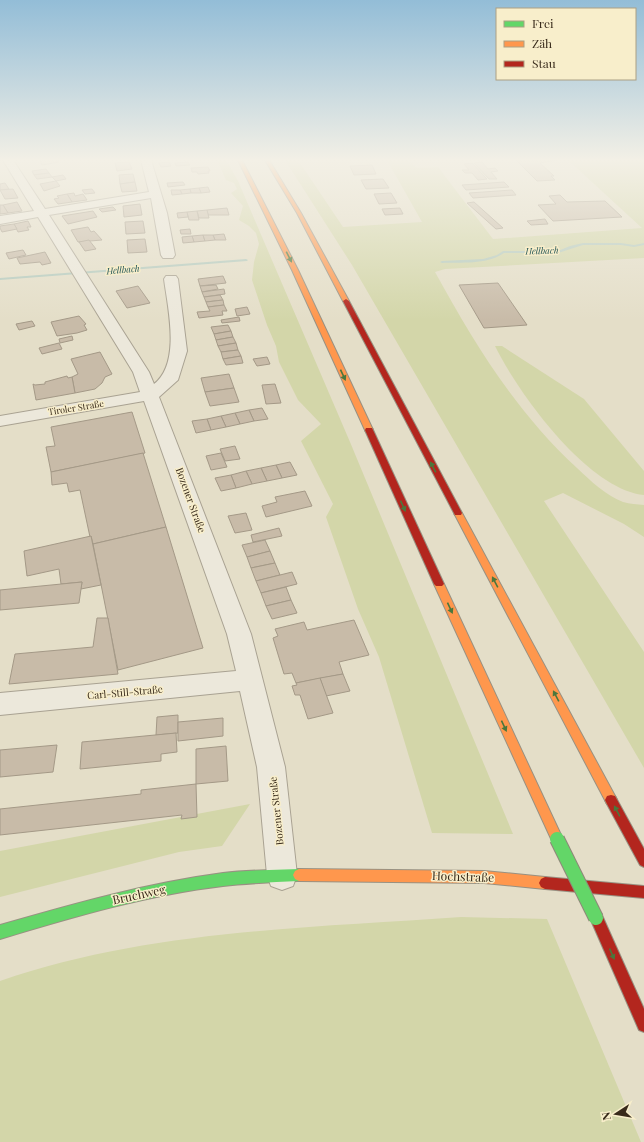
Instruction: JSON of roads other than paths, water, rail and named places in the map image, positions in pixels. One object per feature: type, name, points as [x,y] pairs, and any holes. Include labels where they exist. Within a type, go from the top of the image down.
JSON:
[{"type":"main road","points":[[267,213],[295,270],[557,839],[596,918],[644,1025]]},
{"type":"main road","points":[[299,213],[644,861]]},
{"type":"main road","name":"Hochstraße","points":[[282,875],[484,877],[644,892]]},
{"type":"main road","name":"Bruchweg","points":[[0,932],[95,904],[192,884],[282,875]]},
{"type":"street","points":[[0,220],[40,213]]},
{"type":"street","name":"Bozener Straße","points":[[42,213],[141,372],[151,395],[239,634],[271,766],[282,875]]},
{"type":"street","points":[[160,213],[168,255]]},
{"type":"street","points":[[151,395],[170,380],[179,351],[178,321],[171,279]]},
{"type":"street","name":"Tiroler Straße","points":[[0,421],[151,395]]},
{"type":"street","name":"Carl-Still-Straße","points":[[0,704],[249,680]]},
{"type":"waterway","name":"Hellbach","points":[[442,262],[483,260],[498,256],[503,252],[558,252],[583,244],[621,244],[634,246],[644,244]]},
{"type":"waterway","name":"Hellbach","points":[[0,279],[246,260]]}]
